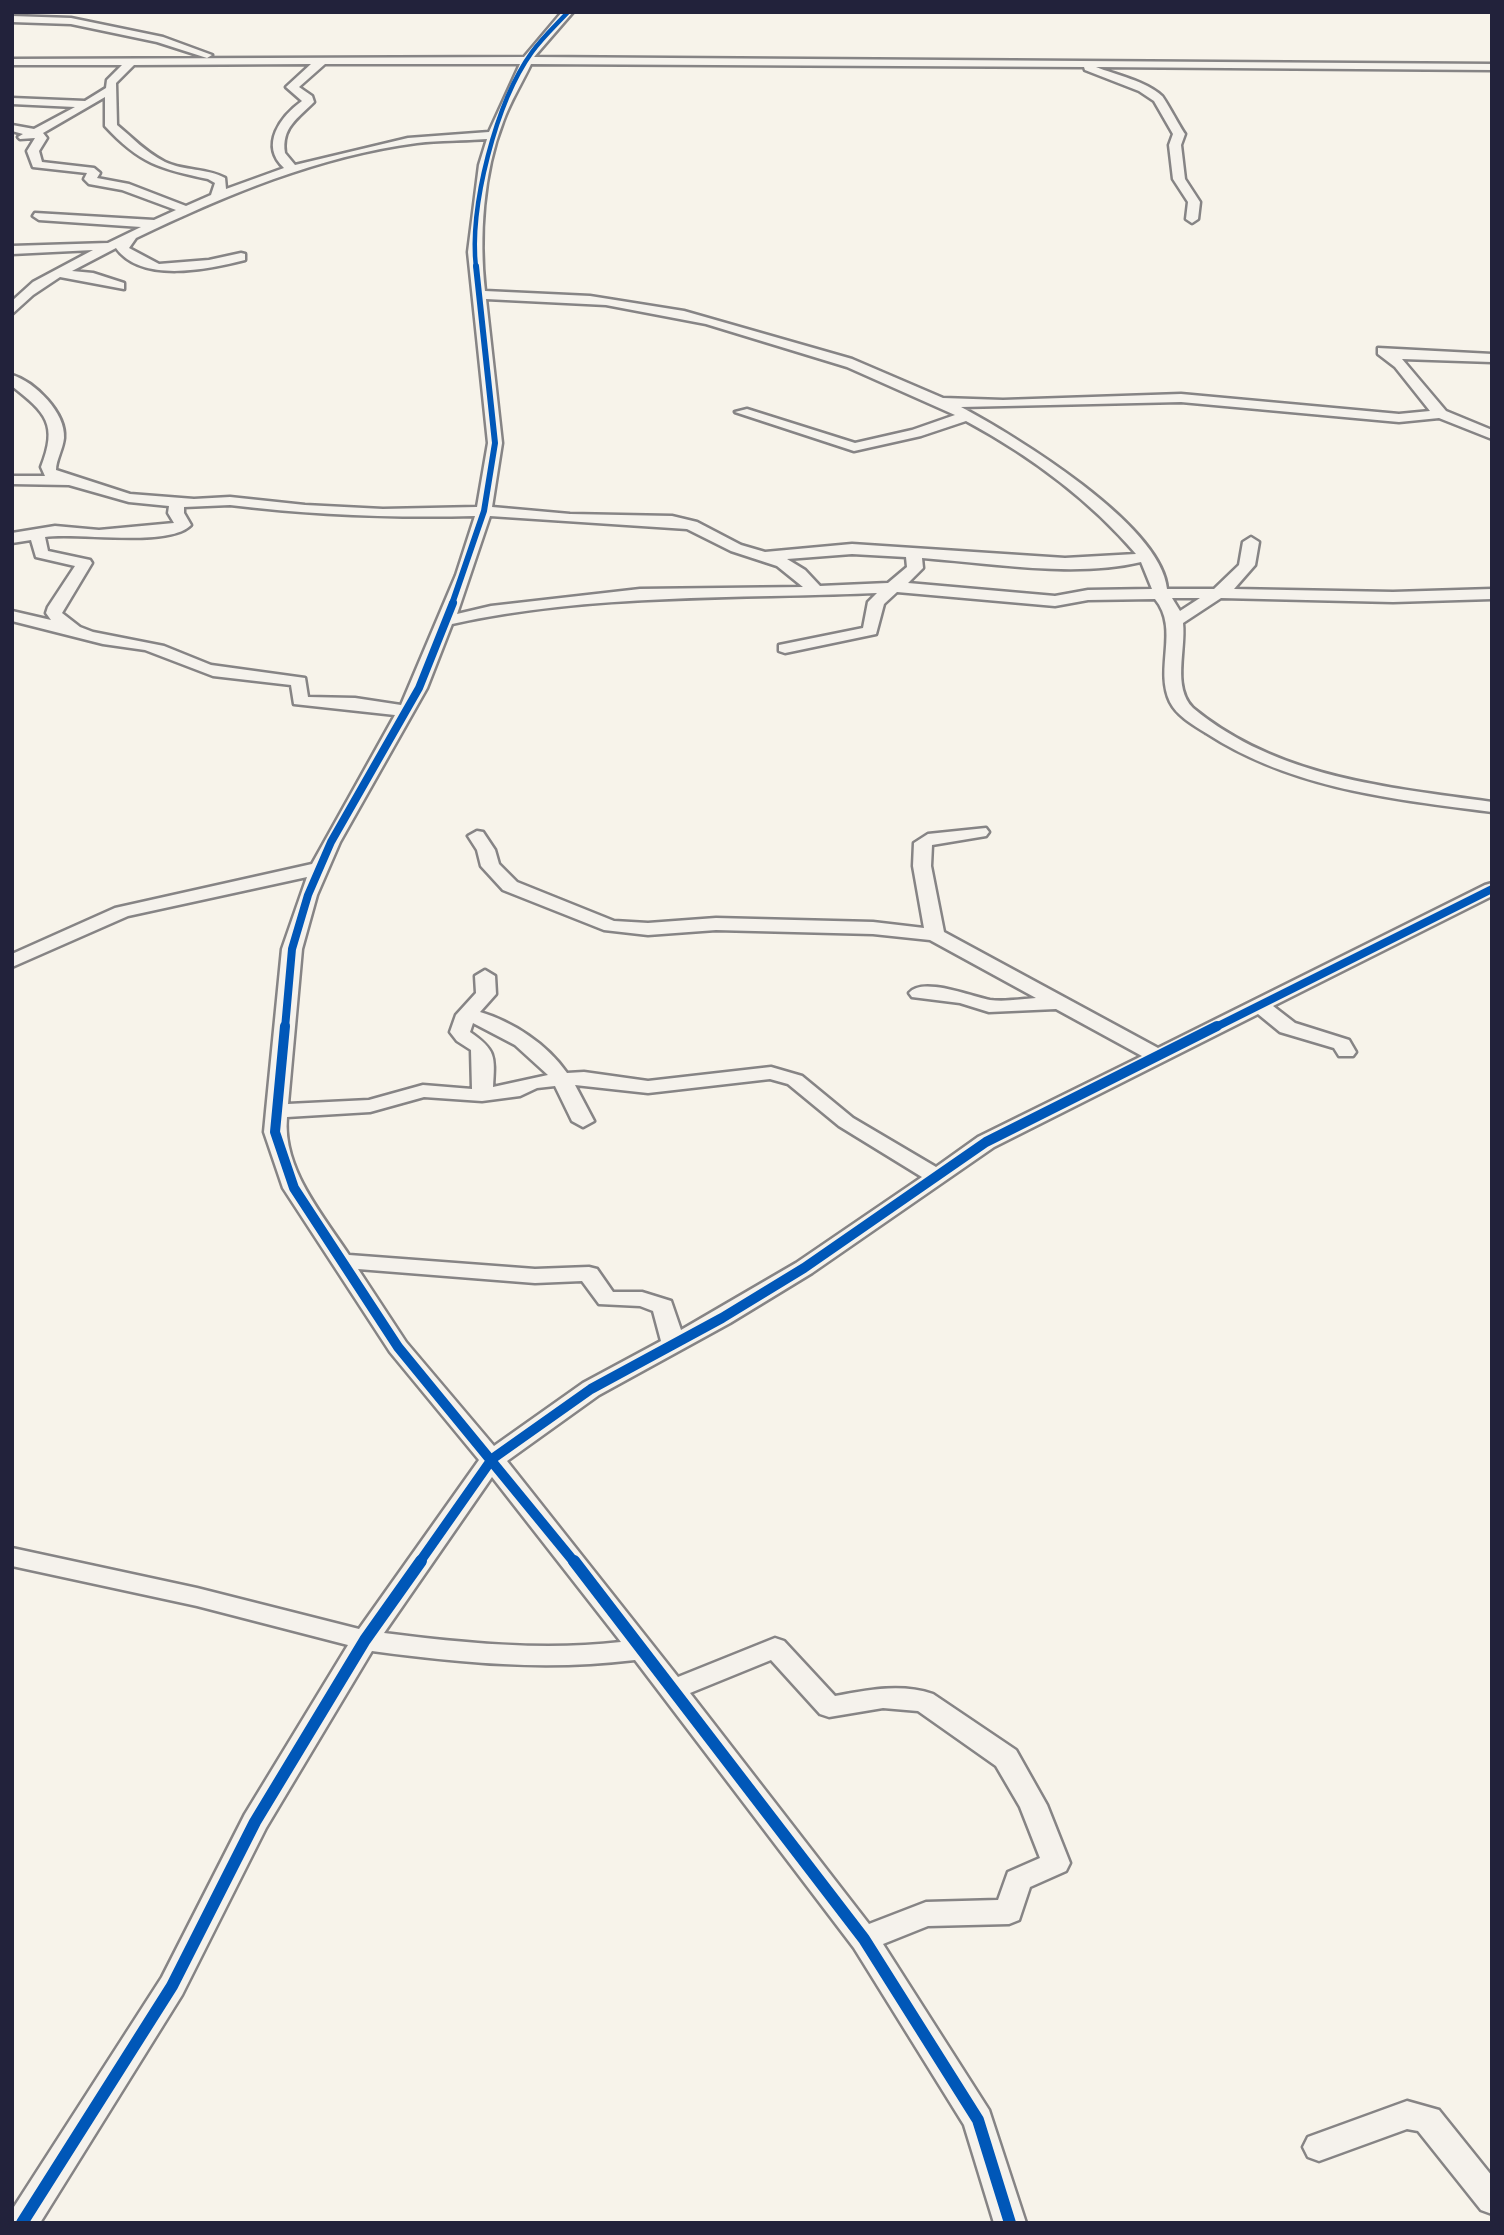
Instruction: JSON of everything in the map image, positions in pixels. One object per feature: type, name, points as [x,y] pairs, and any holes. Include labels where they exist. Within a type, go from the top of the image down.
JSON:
[{"type":"street","points":[[568,12],[535,47],[493,135],[485,164],[474,252],[495,443],[484,511],[446,621],[419,688],[331,842],[292,949],[275,1132],[294,1188],[398,1347],[492,1459],[674,1689],[863,1939],[978,2120],[1010,2223]]},
{"type":"street","points":[[12,19],[71,22],[159,39],[209,55],[275,62]]},
{"type":"street","points":[[12,62],[649,60],[1492,67]]},
{"type":"street","points":[[131,62],[113,78],[109,90],[113,106],[109,122],[130,146],[171,169],[212,176],[220,181],[221,188],[215,198]]},
{"type":"street","points":[[294,170],[280,156],[276,142],[288,119],[308,102],[308,98],[291,87],[304,79],[305,73],[321,62]]},
{"type":"street","points":[[1081,64],[1159,99],[1163,111],[1179,134],[1174,143],[1174,151],[1181,169],[1179,179],[1194,202],[1192,219]]},
{"type":"street","points":[[12,141],[37,133],[109,90]]},
{"type":"street","points":[[12,101],[113,106]]},
{"type":"street","points":[[12,128],[37,133],[41,138],[33,156],[37,165],[90,170],[94,173],[90,179],[93,181],[125,187],[186,210]]},
{"type":"street","points":[[12,310],[26,291],[92,256],[115,248],[157,224],[215,198],[294,170],[398,142],[493,135]]},
{"type":"street","points":[[38,216],[157,224]]},
{"type":"street","points":[[12,250],[115,248],[157,268],[209,264],[241,257]]},
{"type":"street","points":[[60,273],[93,278],[119,286]]},
{"type":"street","points":[[479,295],[583,299],[650,308],[760,335],[841,361],[941,402],[1067,477],[1118,526],[1144,557],[1161,585],[1160,594],[1170,608],[1177,632],[1172,686],[1179,704],[1248,753],[1271,764],[1338,783],[1492,807]]},
{"type":"street","points":[[1441,414],[1399,361],[1385,352],[1492,358]]},
{"type":"street","points":[[12,379],[43,402],[55,416],[57,444],[48,467],[50,472],[118,496],[230,501],[383,514],[484,511],[549,518],[679,522],[692,525],[736,548],[769,556],[799,573],[815,590]]},
{"type":"street","points":[[941,402],[1003,404],[1181,398],[1399,418],[1441,414],[1492,435]]},
{"type":"street","points":[[742,412],[854,447],[916,433],[966,416]]},
{"type":"street","points":[[12,480],[70,481]]},
{"type":"street","points":[[12,538],[55,531],[118,534],[175,529],[183,525],[176,513],[177,500]]},
{"type":"street","points":[[37,533],[41,555],[84,563],[73,587],[59,599],[54,613],[57,619],[79,631]]},
{"type":"street","points":[[1174,622],[1217,593],[1245,569],[1250,559],[1251,542]]},
{"type":"street","points":[[769,556],[852,549],[1065,563],[1123,562],[1144,557]]},
{"type":"street","points":[[785,648],[870,631],[876,603],[915,568],[914,554]]},
{"type":"street","points":[[446,621],[491,611],[640,594],[891,589],[922,586],[963,594],[1035,601],[1055,601],[1088,595],[1217,593],[1393,597],[1492,594]]},
{"type":"street","points":[[12,616],[79,631],[109,642],[158,648],[181,662],[210,670],[281,677],[299,682],[300,700],[307,702],[355,703],[405,711]]},
{"type":"street","points":[[935,935],[922,866],[923,843],[928,839],[981,832]]},
{"type":"street","points":[[477,836],[486,850],[490,866],[510,886],[611,926],[648,929],[716,924],[873,928],[935,935],[1026,982],[1058,1003],[1159,1057]]},
{"type":"street","points":[[12,961],[122,912],[320,869]]},
{"type":"street","points":[[20,2216],[172,1986],[255,1822],[365,1640],[492,1459],[591,1389],[722,1318],[804,1268],[986,1142],[1492,889]]},
{"type":"street","points":[[482,1095],[483,1053],[479,1045],[463,1038],[460,1032],[466,1016],[486,994],[485,976]]},
{"type":"street","points":[[919,993],[962,997],[989,1006],[1058,1003]]},
{"type":"street","points":[[1260,1003],[1272,1020],[1291,1029],[1329,1037],[1342,1044],[1346,1052]]},
{"type":"street","points":[[466,1016],[484,1019],[533,1045],[552,1063],[583,1121]]},
{"type":"street","points":[[276,1111],[370,1106],[423,1091],[462,1096],[482,1095],[520,1090],[531,1083],[562,1079],[583,1078],[648,1087],[678,1085],[698,1079],[771,1073],[784,1075],[805,1087],[845,1122],[936,1176]]},
{"type":"street","points":[[341,1262],[382,1260],[538,1276],[568,1272],[589,1274],[607,1299],[642,1299],[663,1306],[673,1343]]},
{"type":"street","points":[[12,1557],[197,1597],[365,1640],[477,1655],[592,1655],[641,1649]]},
{"type":"street","points":[[674,1689],[775,1648],[829,1707],[883,1698],[924,1701],[1006,1758],[1033,1805],[1056,1863],[1018,1880],[1009,1912],[926,1914],[863,1939]]},
{"type":"street","points":[[1319,2147],[1407,2115],[1428,2120],[1492,2200]]},
{"type":"cycle path","points":[[568,12],[531,53],[497,122],[485,165],[474,252],[495,443],[484,511],[464,575],[419,688],[331,842],[308,895],[292,949],[275,1132],[281,1157],[294,1188],[398,1347],[544,1522],[864,1939],[978,2120],[1010,2223]]},
{"type":"cycle path","points":[[22,2223],[172,1986],[255,1822],[365,1640],[492,1459],[591,1389],[722,1318],[804,1268],[986,1142],[1492,889]]}]
